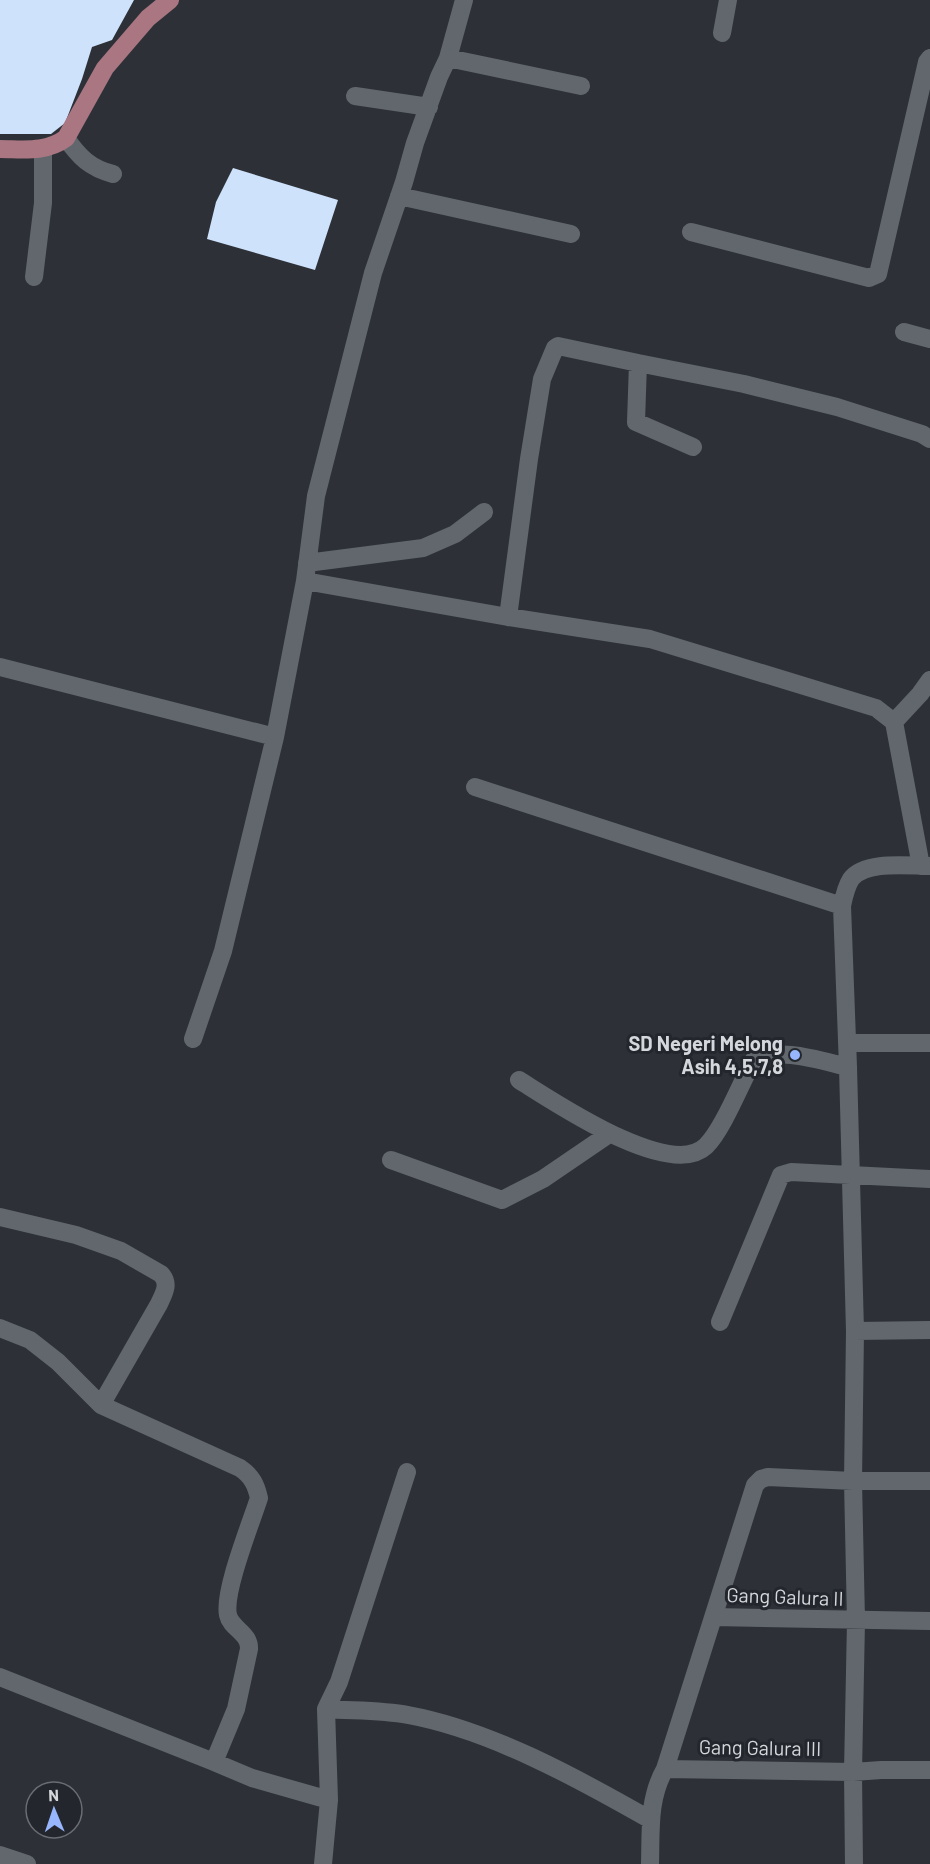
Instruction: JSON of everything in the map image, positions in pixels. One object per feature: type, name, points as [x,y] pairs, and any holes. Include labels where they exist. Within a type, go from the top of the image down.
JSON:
[{"type":"main road","points":[[0,149],[44,149],[57,145],[66,138],[105,68],[148,18],[170,0]]},
{"type":"street","points":[[193,1039],[223,951],[274,737],[306,572],[316,496],[373,273],[415,143],[448,58],[464,0]]},
{"type":"street","points":[[722,33],[728,0]]},
{"type":"street","points":[[448,58],[581,86]]},
{"type":"street","points":[[691,232],[869,278],[878,274],[925,100],[927,62],[930,58]]},
{"type":"street","points":[[355,96],[429,107]]},
{"type":"street","points":[[66,138],[76,153],[96,170],[113,174]]},
{"type":"street","points":[[34,278],[43,203],[44,149]]},
{"type":"street","points":[[399,196],[571,234]]},
{"type":"street","points":[[904,332],[930,339]]},
{"type":"street","points":[[508,618],[542,379],[555,348],[560,346],[744,384],[825,405],[922,434],[930,439]]},
{"type":"street","points":[[638,363],[636,422],[693,447]]},
{"type":"street","points":[[306,572],[423,548],[455,534],[484,512]]},
{"type":"street","points":[[306,572],[508,618],[650,639],[876,708],[894,722],[925,866],[874,867],[863,871],[853,877],[845,891],[842,906],[848,1043],[855,1331],[854,1864]]},
{"type":"street","points":[[0,667],[274,737]]},
{"type":"street","points":[[894,722],[930,680]]},
{"type":"street","points":[[475,787],[842,906]]},
{"type":"street","points":[[848,1043],[930,1043]]},
{"type":"street","points":[[519,1080],[609,1134],[665,1154],[686,1154],[705,1148],[716,1134],[753,1060],[763,1054],[778,1054],[848,1067]]},
{"type":"street","points":[[391,1160],[502,1200],[543,1179],[609,1134]]},
{"type":"street","points":[[720,1322],[781,1175],[791,1172],[930,1179]]},
{"type":"street","points":[[0,1217],[76,1235],[121,1251],[165,1278],[166,1287],[159,1304],[101,1405]]},
{"type":"street","points":[[0,1328],[30,1340],[58,1362],[101,1405],[250,1474],[259,1498],[233,1575],[227,1612],[230,1622],[246,1637],[249,1649],[236,1708],[214,1762]]},
{"type":"street","points":[[855,1331],[930,1330]]},
{"type":"street","points":[[323,1864],[329,1800],[326,1709],[339,1682],[407,1472]]},
{"type":"street","points":[[650,1864],[650,1819],[657,1784],[665,1769],[755,1485],[761,1479],[768,1477],[853,1481],[930,1481]]},
{"type":"street","name":"Gang Galura II","points":[[713,1617],[930,1621]]},
{"type":"street","points":[[0,1677],[252,1778],[329,1800]]},
{"type":"street","points":[[326,1709],[406,1714],[451,1725],[496,1741],[611,1797],[650,1819]]},
{"type":"street","name":"Gang Galura III","points":[[665,1769],[853,1772],[930,1770]]},
{"type":"street","points":[[0,1855],[27,1864]]},
{"type":"building","points":[[0,0],[134,0],[112,40],[92,47],[65,123],[51,134],[0,134]]},
{"type":"building","points":[[233,168],[338,200],[315,270],[207,239],[216,202]]},
{"type":"place","name":"SD Negeri Melong Asih 4,5,7,8","points":[[795,1055]]}]
